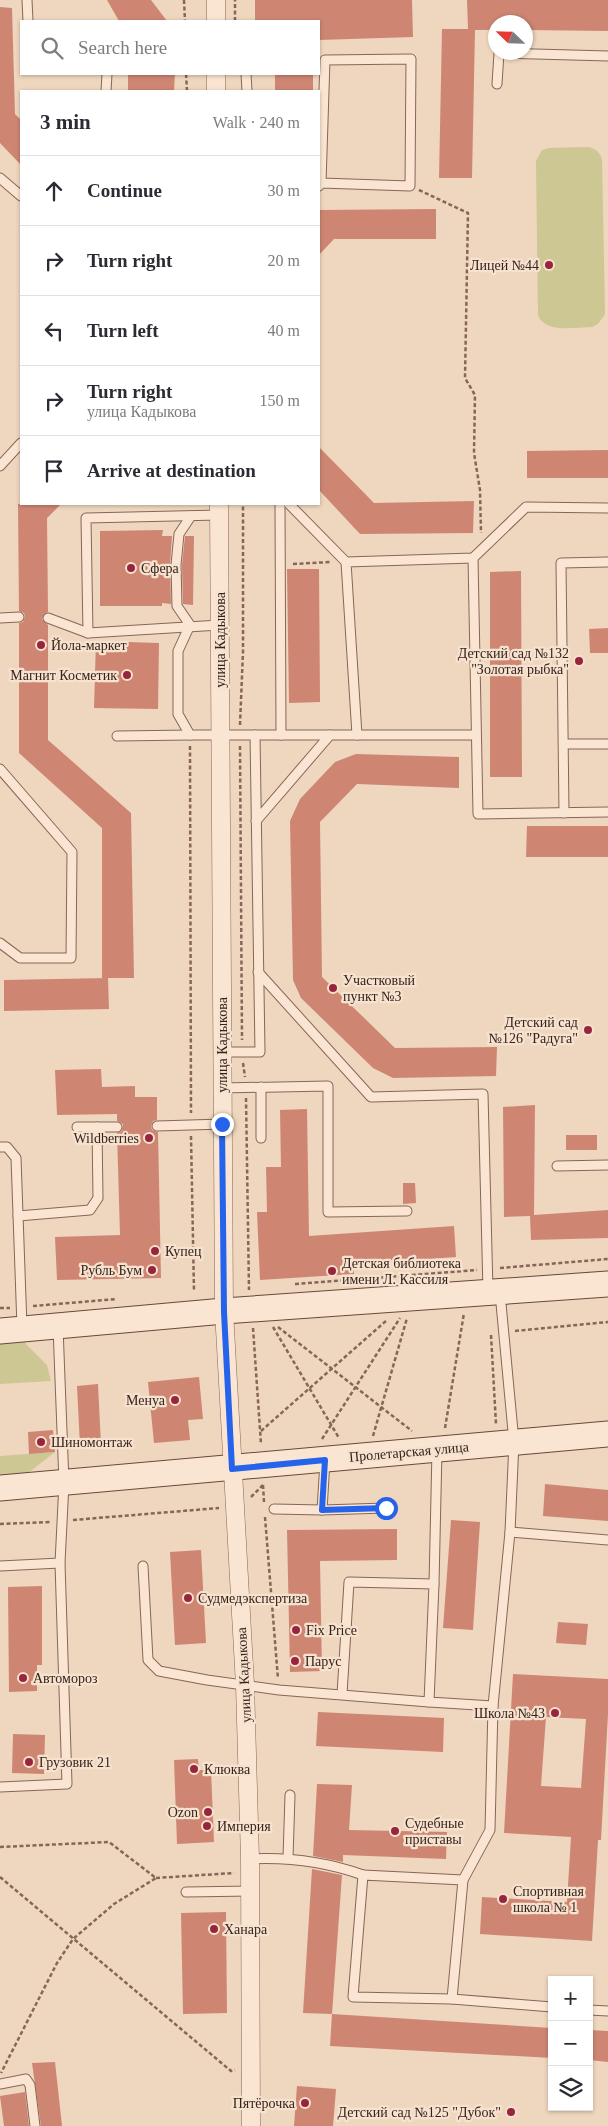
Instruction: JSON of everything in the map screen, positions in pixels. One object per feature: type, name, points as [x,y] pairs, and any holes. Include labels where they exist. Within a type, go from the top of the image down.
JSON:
[{"type":"street","points":[[216,0],[216,20]]},
{"type":"street","points":[[216,75],[216,90]]},
{"type":"street","name":"улица Кадыкова","points":[[219,509],[224,1301],[245,1685],[251,1891],[251,2126]]},
{"type":"street","points":[[14,1323],[58,1326],[224,1301],[250,1299],[412,1298],[485,1287],[608,1284]]},
{"type":"street","name":"Пролетарская улица","points":[[0,1488],[232,1469],[608,1434]]},
{"type":"lane","points":[[27,0],[28,20]]},
{"type":"lane","points":[[497,84],[499,53],[608,56]]},
{"type":"lane","points":[[411,59],[410,186],[320,184],[325,60],[411,59]]},
{"type":"lane","points":[[106,75],[106,90]]},
{"type":"lane","points":[[246,75],[247,90]]},
{"type":"lane","points":[[0,178],[20,195]]},
{"type":"lane","points":[[0,466],[20,444]]},
{"type":"lane","points":[[280,505],[280,735]]},
{"type":"lane","points":[[290,505],[346,562],[357,735]]},
{"type":"lane","points":[[346,562],[473,558],[526,507],[608,508]]},
{"type":"lane","points":[[88,633],[86,518],[191,516],[219,509]]},
{"type":"lane","points":[[190,625],[177,606],[176,565],[179,534],[191,516]]},
{"type":"lane","points":[[473,558],[478,814],[608,812]]},
{"type":"lane","points":[[564,813],[561,563],[608,562]]},
{"type":"lane","points":[[0,618],[19,618]]},
{"type":"lane","points":[[48,618],[88,633],[190,625],[220,625]]},
{"type":"lane","points":[[190,625],[178,651],[178,714],[190,735]]},
{"type":"lane","points":[[256,821],[330,735]]},
{"type":"lane","points":[[116,736],[476,735]]},
{"type":"lane","points":[[222,1052],[260,1052],[255,736]]},
{"type":"lane","points":[[564,744],[608,744]]},
{"type":"lane","points":[[0,768],[72,852],[71,958],[20,958],[0,943]]},
{"type":"lane","points":[[258,972],[371,1097],[483,1094],[485,1287],[503,1332],[510,1532],[493,1706],[490,1830],[463,1880],[452,2000]]},
{"type":"lane","points":[[222,1088],[328,1086],[328,1212],[407,1211]]},
{"type":"lane","points":[[261,1087],[261,1138]]},
{"type":"lane","points":[[157,1126],[222,1124]]},
{"type":"lane","points":[[77,1127],[117,1127]]},
{"type":"lane","points":[[18,1216],[90,1210],[98,1198],[97,1127]]},
{"type":"lane","points":[[0,1147],[7,1147],[16,1158],[18,1216],[14,1323]]},
{"type":"lane","points":[[557,1166],[608,1165]]},
{"type":"lane","points":[[0,1787],[67,1784],[60,1562],[64,1483],[58,1326]]},
{"type":"lane","points":[[429,1702],[439,1450]]},
{"type":"lane","points":[[316,1461],[322,1510]]},
{"type":"lane","points":[[274,1509],[386,1508]]},
{"type":"lane","points":[[510,1532],[608,1540]]},
{"type":"lane","points":[[0,1566],[60,1562]]},
{"type":"lane","points":[[143,1566],[148,1660],[159,1671],[279,1690],[493,1706]]},
{"type":"lane","points":[[342,1694],[349,1582],[434,1584]]},
{"type":"lane","points":[[288,1858],[290,1795]]},
{"type":"lane","points":[[250,1859],[288,1858],[346,1869],[363,1875],[463,1880]]},
{"type":"lane","points":[[363,1875],[353,1997],[452,2000],[548,2007]]},
{"type":"lane","points":[[186,1892],[251,1891]]},
{"type":"lane","points":[[593,2010],[608,2012]]},
{"type":"lane","points":[[0,2084],[26,2079],[30,2085],[35,2126]]},
{"type":"path","points":[[184,0],[184,20]]},
{"type":"path","points":[[235,20],[236,0]]},
{"type":"path","points":[[186,75],[186,90]]},
{"type":"path","points":[[410,186],[468,213],[465,378],[476,395],[474,453],[480,490],[482,549]]},
{"type":"path","points":[[224,1301],[250,1299],[246,1088],[242,1052],[240,736],[243,651],[243,505]]},
{"type":"path","points":[[280,564],[346,562]]},
{"type":"path","points":[[186,1293],[195,1292],[191,1125],[190,735]]},
{"type":"path","points":[[288,1285],[485,1287],[608,1260]]},
{"type":"path","points":[[412,1298],[380,1408],[359,1457],[331,1425],[269,1320],[380,1408],[439,1450],[485,1287]]},
{"type":"path","points":[[316,1461],[331,1425],[412,1298]]},
{"type":"path","points":[[0,1308],[14,1323],[118,1299]]},
{"type":"path","points":[[261,1431],[390,1317]]},
{"type":"path","points":[[503,1332],[608,1322]]},
{"type":"path","points":[[490,1330],[506,1443]]},
{"type":"path","points":[[0,1524],[62,1521],[242,1506],[263,1485],[272,1484]]},
{"type":"path","points":[[0,1847],[109,1842],[156,1878]]},
{"type":"path","points":[[0,2074],[57,1963],[73,1939],[114,1904],[156,1878],[240,1873]]},
{"type":"path","points":[[0,1877],[231,2070],[252,2070]]},
{"type":"shaded area","points":[[589,147],[598,152],[602,160],[605,314],[598,324],[592,327],[554,327],[547,325],[538,315],[536,161],[542,150],[549,148]]},
{"type":"shaded area","points":[[22,1329],[26,1344],[47,1365],[51,1381],[0,1384],[0,1331]]},
{"type":"shaded area","points":[[55,1452],[10,1487],[0,1488],[0,1456]]},
{"type":"building","points":[[107,0],[151,0],[166,20],[118,20]]},
{"type":"building","points":[[255,0],[412,0],[413,37],[320,40],[320,20],[255,20]]},
{"type":"building","points":[[467,0],[608,0],[608,31],[533,30],[533,15],[488,15],[488,30],[475,30],[472,178],[439,178],[442,29],[468,29]]},
{"type":"building","points":[[0,7],[12,8],[15,114],[20,119],[20,164],[0,143]]},
{"type":"building","points":[[128,75],[175,75],[174,90],[128,90]]},
{"type":"building","points":[[275,75],[313,75],[313,90],[275,90]]},
{"type":"building","points":[[436,209],[436,239],[334,239],[320,254],[320,210]]},
{"type":"building","points":[[320,448],[374,503],[474,501],[473,533],[360,534],[320,491]]},
{"type":"building","points":[[608,450],[608,478],[527,478],[527,451]]},
{"type":"building","points":[[18,504],[60,505],[47,518],[48,612],[44,614],[42,619],[48,625],[48,740],[131,813],[134,978],[102,978],[102,828],[19,753],[19,623],[23,622],[25,617],[24,613],[19,611]]},
{"type":"building","name":"Сфера","points":[[163,530],[162,536],[172,536],[170,565],[171,604],[162,603],[162,606],[100,606],[100,531]]},
{"type":"building","points":[[185,536],[194,536],[193,605],[183,604],[182,565]]},
{"type":"building","points":[[287,569],[319,569],[320,702],[289,703]]},
{"type":"building","points":[[521,571],[522,777],[490,777],[490,572]]},
{"type":"building","points":[[608,628],[608,653],[590,653],[589,629]]},
{"type":"building","name":"Магнит Косметик","points":[[96,641],[159,643],[158,709],[94,708]]},
{"type":"building","points":[[356,754],[459,757],[459,788],[357,784],[320,822],[322,977],[395,1048],[497,1047],[496,1076],[393,1078],[373,1068],[301,998],[293,980],[290,821],[300,799],[335,762]]},
{"type":"building","points":[[527,826],[608,826],[608,857],[526,857]]},
{"type":"building","points":[[108,978],[109,1009],[4,1011],[4,980]]},
{"type":"building","points":[[101,1069],[102,1087],[135,1086],[135,1097],[157,1097],[157,1120],[153,1121],[151,1126],[152,1130],[158,1132],[161,1278],[57,1280],[55,1237],[120,1235],[117,1133],[122,1131],[123,1124],[117,1121],[117,1114],[57,1115],[55,1070]]},
{"type":"building","points":[[535,1105],[534,1215],[608,1210],[608,1238],[531,1240],[530,1216],[504,1217],[503,1107]]},
{"type":"building","points":[[307,1109],[309,1236],[454,1226],[456,1257],[353,1264],[354,1274],[260,1280],[257,1212],[267,1212],[266,1167],[281,1167],[280,1110]]},
{"type":"building","points":[[566,1135],[597,1135],[597,1150],[566,1150]]},
{"type":"building","points":[[403,1183],[415,1183],[416,1203],[403,1204]]},
{"type":"building","name":"Менуа","points":[[199,1377],[203,1419],[188,1420],[190,1440],[154,1443],[148,1382]]},
{"type":"building","points":[[98,1384],[101,1445],[80,1446],[77,1386]]},
{"type":"building","name":"Шиномонтаж","points":[[53,1430],[55,1452],[29,1454],[28,1432]]},
{"type":"building","points":[[545,1484],[608,1490],[608,1521],[543,1516]]},
{"type":"building","points":[[451,1520],[480,1522],[473,1630],[443,1628]]},
{"type":"building","points":[[397,1529],[397,1560],[320,1561],[322,1671],[290,1672],[287,1530]]},
{"type":"building","name":"Судмедэкспертиза","points":[[201,1550],[206,1643],[175,1645],[170,1552]]},
{"type":"building","points":[[42,1586],[42,1665],[37,1665],[37,1691],[9,1692],[8,1587]]},
{"type":"building","points":[[558,1622],[588,1624],[586,1645],[556,1643]]},
{"type":"building","points":[[513,1674],[608,1679],[608,1714],[601,1840],[598,1840],[592,1941],[480,1934],[482,1897],[567,1902],[571,1837],[504,1833]],"holes":[[[546,1717],[586,1719],[581,1788],[541,1786]]]},
{"type":"building","points":[[318,1712],[444,1718],[443,1752],[316,1746]]},
{"type":"building","points":[[13,1734],[45,1735],[44,1774],[12,1773]]},
{"type":"building","points":[[198,1759],[199,1770],[211,1770],[214,1842],[177,1844],[174,1760]]},
{"type":"building","points":[[317,1784],[352,1785],[349,1830],[447,1832],[446,1859],[343,1855],[343,1862],[313,1856]]},
{"type":"building","points":[[312,1869],[342,1875],[332,2014],[303,2013]]},
{"type":"building","points":[[226,1912],[227,2013],[183,2014],[181,1913]]},
{"type":"building","points":[[332,2014],[548,2028],[548,2058],[330,2046]]},
{"type":"building","points":[[593,2030],[608,2031],[608,2062],[593,2060]]},
{"type":"building","points":[[55,2062],[62,2126],[41,2126],[32,2063]]},
{"type":"building","points":[[297,2086],[336,2089],[333,2126],[294,2126]]},
{"type":"building","points":[[25,2092],[29,2126],[4,2126],[0,2096]]},
{"type":"place","name":"Лицей №44","points":[[549,265]]},
{"type":"place","name":"Сфера","points":[[131,568]]},
{"type":"place","name":"Йола-маркет","points":[[41,645]]},
{"type":"place","name":"Детский сад №132 \"Золотая рыбка\"","points":[[579,661]]},
{"type":"place","name":"Магнит Косметик","points":[[127,675]]},
{"type":"place","name":"Участковый пункт №3","points":[[333,988]]},
{"type":"place","name":"Детский сад №126 \"Радуга\"","points":[[588,1030]]},
{"type":"place","name":"Wildberries","points":[[149,1138]]},
{"type":"place","name":"Купец","points":[[155,1251]]},
{"type":"place","name":"Рубль Бум","points":[[152,1270]]},
{"type":"place","name":"Детская библиотека имени Л. Кассиля","points":[[332,1271]]},
{"type":"place","name":"Менуа","points":[[175,1400]]},
{"type":"place","name":"Шиномонтаж","points":[[41,1442]]},
{"type":"place","name":"Судмедэкспертиза","points":[[188,1598]]},
{"type":"place","name":"Fix Price","points":[[296,1630]]},
{"type":"place","name":"Парус","points":[[295,1661]]},
{"type":"place","name":"Автомороз","points":[[23,1678]]},
{"type":"place","name":"Школа №43","points":[[555,1713]]},
{"type":"place","name":"Грузовик 21","points":[[29,1762]]},
{"type":"place","name":"Клюква","points":[[194,1769]]},
{"type":"place","name":"Ozon","points":[[208,1812]]},
{"type":"place","name":"Империя","points":[[207,1826]]},
{"type":"place","name":"Судебные приставы","points":[[395,1831]]},
{"type":"place","name":"Спортивная школа № 1","points":[[503,1899]]},
{"type":"place","name":"Ханара","points":[[214,1929]]},
{"type":"place","name":"Пятёрочка","points":[[305,2103]]},
{"type":"place","name":"Детский сад №125 \"Дубок\"","points":[[511,2112]]},
{"type":"route","points":[[222,1124],[224,1312],[232,1469],[325,1460],[322,1510],[386,1508]]}]
